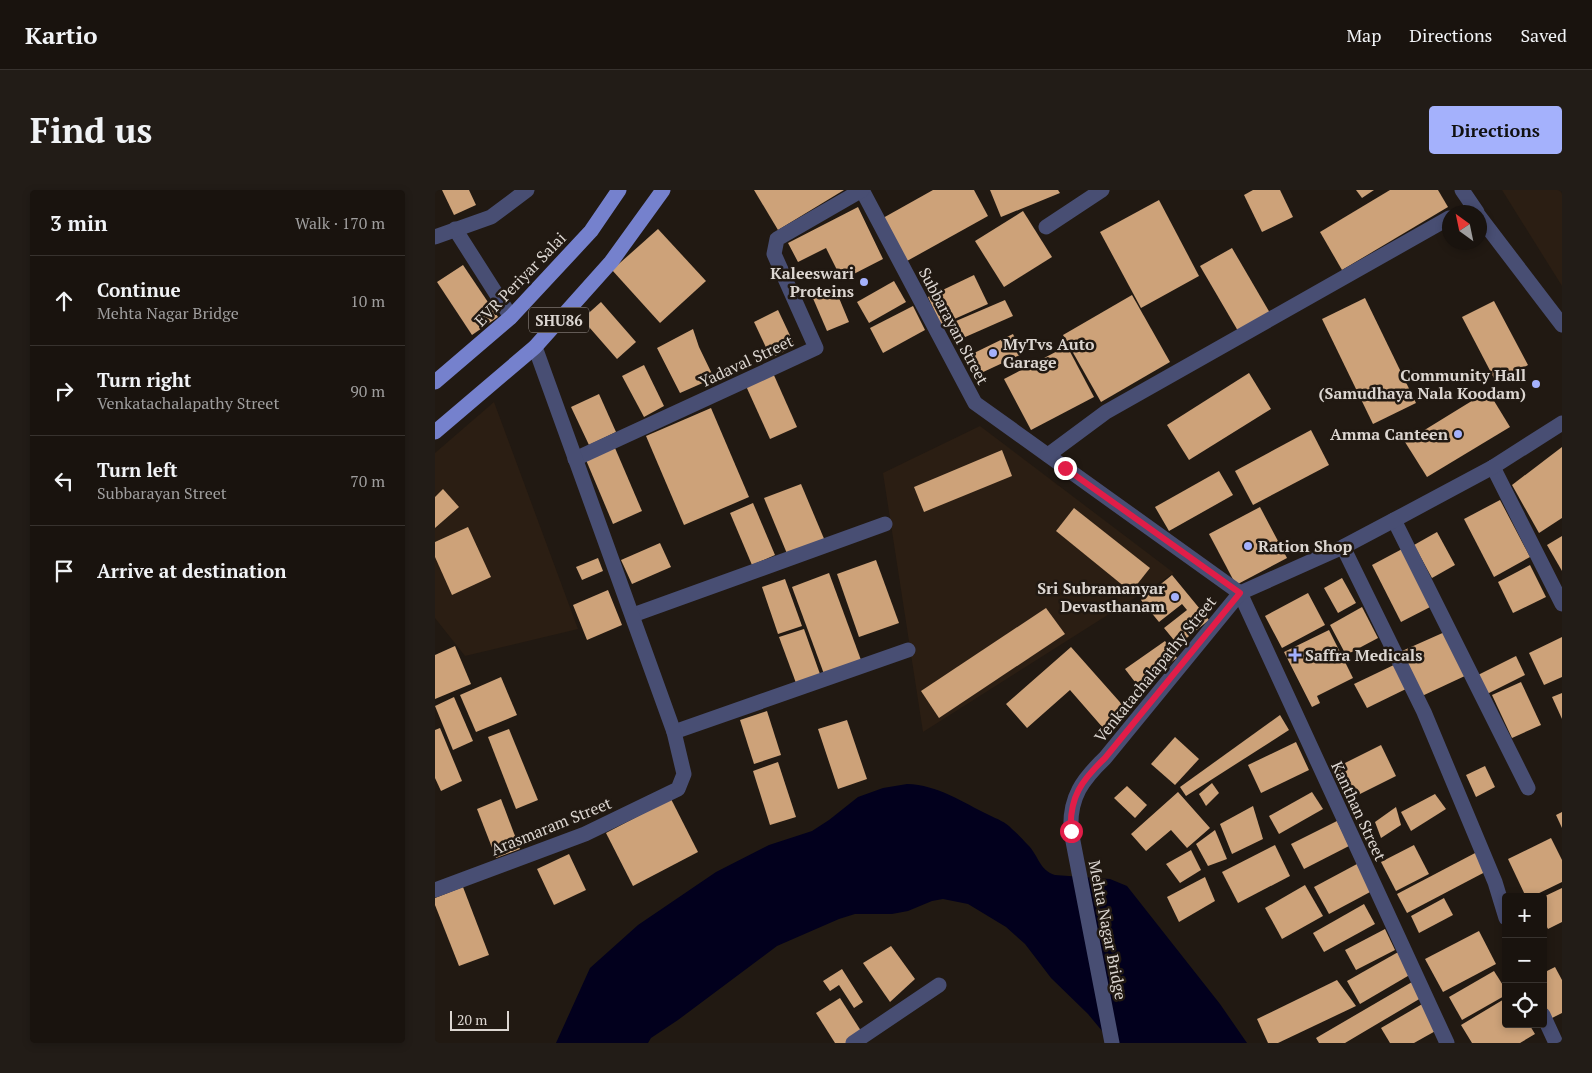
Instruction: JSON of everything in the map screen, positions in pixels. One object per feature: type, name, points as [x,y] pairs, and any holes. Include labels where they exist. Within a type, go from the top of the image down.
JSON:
[{"type":"main road","name":"EVR Periyar Salai","points":[[435,382],[511,318],[591,231],[619,190]]},
{"type":"main road","name":"SHU86","points":[[435,432],[535,347],[611,262],[663,190]]},
{"type":"street","points":[[435,236],[491,217],[527,190]]},
{"type":"street","name":"Subbarayan Street","points":[[862,190],[975,403],[1240,593]]},
{"type":"street","name":"Yadaval Street","points":[[575,459],[816,348],[774,254],[777,239],[862,190]]},
{"type":"street","points":[[1046,227],[1102,190]]},
{"type":"street","points":[[1462,190],[1469,205]]},
{"type":"street","points":[[1048,455],[1106,412],[1442,222]]},
{"type":"street","points":[[455,229],[511,318]]},
{"type":"street","points":[[1487,231],[1562,325]]},
{"type":"street","points":[[535,347],[674,732],[907,650]]},
{"type":"street","name":"Venkatachalapathy Street","points":[[1077,794],[1087,776],[1105,758],[1240,593],[1343,547],[1493,467],[1562,423]]},
{"type":"street","points":[[1493,467],[1562,604]]},
{"type":"street","points":[[1394,520],[1528,788]]},
{"type":"street","points":[[633,615],[885,524]]},
{"type":"street","points":[[1343,547],[1424,712],[1495,882],[1502,905]]},
{"type":"street","name":"Kanthan Street","points":[[1240,593],[1447,1043]]},
{"type":"street","name":"Arasmaram Street","points":[[435,890],[585,834],[678,789],[684,774],[674,732]]},
{"type":"street","name":"Mehta Nagar Bridge","points":[[1077,794],[1071,818],[1072,839],[1112,1043]]},
{"type":"street","points":[[853,1043],[939,985]]},
{"type":"street","points":[[1547,1022],[1557,1040]]},
{"type":"shaded area","points":[[1502,190],[1562,190],[1562,286]]},
{"type":"shaded area","points":[[494,402],[578,629],[465,656],[435,618],[435,453]]},
{"type":"shaded area","points":[[980,426],[1174,573],[923,732],[883,473]]},
{"type":"water","points":[[907,784],[929,787],[939,791],[1004,823],[1032,849],[1042,866],[1050,873],[1110,879],[1127,886],[1220,1004],[1247,1043],[1112,1043],[1088,1014],[1051,978],[1025,944],[1006,927],[968,904],[943,899],[932,901],[908,911],[892,914],[855,914],[777,946],[651,1038],[648,1043],[556,1043],[590,968],[638,925],[716,872],[769,845],[812,831],[858,797],[883,788]]},
{"type":"building","points":[[442,190],[469,190],[476,205],[454,215]]},
{"type":"building","points":[[754,190],[844,190],[778,230]]},
{"type":"building","points":[[933,190],[974,190],[988,216],[907,261],[883,218]]},
{"type":"building","points":[[990,190],[1058,190],[1060,193],[1001,217]]},
{"type":"building","points":[[1253,190],[1280,190],[1293,217],[1262,232],[1244,195]]},
{"type":"building","points":[[1356,190],[1374,190],[1362,198]]},
{"type":"building","points":[[1390,190],[1438,190],[1447,205],[1442,205],[1442,211],[1342,270],[1320,232]]},
{"type":"building","points":[[1159,200],[1199,276],[1141,308],[1100,232]]},
{"type":"building","points":[[858,207],[883,259],[842,280],[826,248],[798,262],[788,243]]},
{"type":"building","points":[[1023,211],[1052,257],[1004,287],[975,241]]},
{"type":"building","points":[[658,229],[706,281],[660,323],[612,270]]},
{"type":"building","points":[[1232,248],[1270,313],[1238,331],[1200,266]]},
{"type":"building","points":[[463,265],[498,317],[472,335],[437,282]]},
{"type":"building","points":[[974,275],[988,304],[941,325],[928,297]]},
{"type":"building","points":[[894,281],[906,302],[869,323],[857,302]]},
{"type":"building","points":[[834,286],[849,322],[827,331],[812,296]]},
{"type":"building","points":[[1132,295],[1170,362],[1101,402],[1063,335]]},
{"type":"building","points":[[1365,298],[1416,403],[1373,424],[1322,319]]},
{"type":"building","points":[[1005,300],[1013,316],[963,338],[956,321]]},
{"type":"building","points":[[1494,301],[1528,365],[1496,382],[1462,317]]},
{"type":"building","points":[[601,302],[636,342],[617,359],[582,319]]},
{"type":"building","points":[[913,306],[925,330],[883,353],[870,328]]},
{"type":"building","points":[[778,310],[795,346],[771,358],[754,322]]},
{"type":"building","points":[[693,329],[699,347],[714,378],[680,393],[657,348]]},
{"type":"building","points":[[1013,334],[1022,354],[979,374],[970,355]]},
{"type":"building","points":[[1067,346],[1094,397],[1031,430],[1004,379]]},
{"type":"building","points":[[644,365],[664,406],[644,417],[622,376]]},
{"type":"building","points":[[773,373],[797,427],[770,439],[746,386]]},
{"type":"building","points":[[1249,373],[1271,409],[1189,460],[1167,425]]},
{"type":"building","name":"Amma Canteen","points":[[1488,391],[1510,427],[1427,477],[1405,442]]},
{"type":"building","points":[[599,394],[616,432],[589,445],[571,407]]},
{"type":"building","points":[[711,408],[749,497],[684,525],[646,436]]},
{"type":"building","points":[[1311,430],[1329,465],[1253,505],[1235,471]]},
{"type":"building","points":[[1562,447],[1562,518],[1539,533],[1512,485]]},
{"type":"building","points":[[615,448],[642,511],[613,524],[586,460]]},
{"type":"building","points":[[1002,450],[1012,476],[924,512],[914,487]]},
{"type":"building","points":[[1219,471],[1233,495],[1169,531],[1155,507]]},
{"type":"building","points":[[801,484],[825,541],[788,556],[764,498]]},
{"type":"building","points":[[443,489],[459,507],[435,528],[435,497]]},
{"type":"building","points":[[1500,500],[1530,557],[1494,577],[1464,519]]},
{"type":"building","points":[[753,503],[775,555],[752,565],[730,513]]},
{"type":"building","name":"Ration Shop","points":[[1260,507],[1287,558],[1236,585],[1209,534]]},
{"type":"building","points":[[1074,508],[1150,568],[1131,592],[1056,531]]},
{"type":"building","points":[[468,527],[491,577],[452,595],[435,557],[435,542]]},
{"type":"building","points":[[1437,532],[1455,565],[1432,578],[1414,545]]},
{"type":"building","points":[[1562,536],[1562,571],[1547,545]]},
{"type":"building","points":[[660,543],[671,567],[632,584],[621,560]]},
{"type":"building","points":[[1404,548],[1434,605],[1401,622],[1372,565]]},
{"type":"building","points":[[598,558],[603,571],[582,580],[576,567]]},
{"type":"building","points":[[876,560],[899,623],[859,637],[837,574]]},
{"type":"building","points":[[1530,565],[1546,597],[1513,613],[1498,582]]},
{"type":"building","points":[[829,573],[861,660],[824,674],[792,587]]},
{"type":"building","points":[[1172,575],[1209,620],[1178,645],[1164,628],[1187,610],[1182,604],[1159,622],[1141,600]]},
{"type":"building","points":[[1342,578],[1356,603],[1338,613],[1324,588]]},
{"type":"building","points":[[785,579],[802,626],[778,634],[762,587]]},
{"type":"building","points":[[608,590],[622,625],[587,640],[573,605]]},
{"type":"building","points":[[1308,593],[1325,625],[1282,648],[1265,616]]},
{"type":"building","points":[[1362,607],[1378,638],[1346,655],[1330,625]]},
{"type":"building","points":[[1046,608],[1065,634],[939,718],[921,691]]},
{"type":"building","points":[[804,629],[820,674],[796,683],[779,637]]},
{"type":"building","points":[[1329,630],[1353,678],[1317,696],[1320,703],[1312,707],[1284,652]]},
{"type":"building","points":[[1447,631],[1467,675],[1422,696],[1402,651]]},
{"type":"building","points":[[1562,637],[1562,677],[1544,685],[1529,653]]},
{"type":"building","points":[[1165,641],[1177,658],[1138,686],[1125,669]]},
{"type":"building","points":[[455,646],[471,684],[435,699],[435,655]]},
{"type":"building","points":[[1071,647],[1126,709],[1104,729],[1070,690],[1027,728],[1006,704]]},
{"type":"building","points":[[1516,656],[1525,675],[1485,695],[1476,676]]},
{"type":"building","points":[[1398,663],[1410,687],[1367,708],[1354,684]]},
{"type":"building","points":[[501,677],[517,715],[476,732],[460,695]]},
{"type":"building","points":[[1521,682],[1541,725],[1512,738],[1492,695]]},
{"type":"building","points":[[1562,693],[1562,719],[1552,697]]},
{"type":"building","points":[[454,697],[473,741],[453,750],[435,706]]},
{"type":"building","points":[[767,711],[781,755],[754,764],[740,720]]},
{"type":"building","points":[[1280,715],[1289,730],[1186,796],[1180,787]]},
{"type":"building","points":[[847,720],[867,779],[838,789],[818,729]]},
{"type":"building","points":[[440,728],[462,781],[441,791],[435,778],[435,730]]},
{"type":"building","points":[[509,729],[538,800],[516,809],[488,737]]},
{"type":"building","points":[[1175,737],[1199,759],[1175,785],[1151,764]]},
{"type":"building","points":[[1296,742],[1309,770],[1261,793],[1248,765]]},
{"type":"building","points":[[1381,745],[1396,776],[1352,798],[1337,767]]},
{"type":"building","points":[[778,762],[796,817],[770,825],[753,771]]},
{"type":"building","points":[[1485,766],[1495,787],[1476,797],[1466,775]]},
{"type":"building","points":[[1212,783],[1219,793],[1206,806],[1199,794]]},
{"type":"building","points":[[1127,786],[1147,805],[1135,818],[1114,798]]},
{"type":"building","points":[[1178,792],[1210,828],[1187,848],[1171,830],[1146,851],[1131,834]]},
{"type":"building","points":[[1312,792],[1323,809],[1279,834],[1269,816]]},
{"type":"building","points":[[1435,794],[1446,809],[1411,831],[1401,812]]},
{"type":"building","points":[[501,799],[520,849],[496,858],[477,809]]},
{"type":"building","points":[[671,799],[698,852],[633,886],[606,833]]},
{"type":"building","points":[[1253,806],[1263,839],[1232,854],[1220,824]]},
{"type":"building","points":[[1396,807],[1401,825],[1381,838],[1375,822]]},
{"type":"building","points":[[1562,812],[1562,828],[1556,815]]},
{"type":"building","points":[[1337,821],[1349,846],[1304,869],[1291,844]]},
{"type":"building","points":[[1215,830],[1227,859],[1208,866],[1196,844]]},
{"type":"building","points":[[1551,838],[1562,860],[1562,882],[1539,893],[1524,893],[1508,859]]},
{"type":"building","points":[[1275,845],[1290,876],[1238,903],[1222,872]]},
{"type":"building","points":[[1414,845],[1429,874],[1396,891],[1381,862]]},
{"type":"building","points":[[1191,850],[1201,870],[1180,883],[1166,864]]},
{"type":"building","points":[[1477,852],[1487,871],[1407,913],[1397,894]]},
{"type":"building","points":[[569,854],[586,890],[554,905],[537,869]]},
{"type":"building","points":[[1357,864],[1372,891],[1329,914],[1314,887]]},
{"type":"building","points":[[1205,877],[1215,901],[1179,922],[1167,897]]},
{"type":"building","points":[[1305,885],[1323,916],[1282,939],[1265,908]]},
{"type":"building","points":[[463,887],[489,955],[459,966],[435,905],[435,898]]},
{"type":"building","points":[[1562,888],[1562,922],[1548,929],[1547,927],[1547,895]]},
{"type":"building","points":[[1444,898],[1453,915],[1419,933],[1411,916]]},
{"type":"building","points":[[1364,904],[1375,924],[1324,952],[1313,933]]},
{"type":"building","points":[[1385,929],[1395,950],[1356,970],[1345,950]]},
{"type":"building","points":[[1479,931],[1496,964],[1443,992],[1425,959]]},
{"type":"building","points":[[891,946],[915,979],[890,1002],[863,963]]},
{"type":"building","points":[[1400,951],[1413,973],[1360,1004],[1347,981]]},
{"type":"building","points":[[1555,967],[1562,980],[1562,1013],[1552,1018],[1547,1009],[1547,971]]},
{"type":"building","points":[[842,969],[863,1002],[854,1008],[839,985],[830,991],[823,981]]},
{"type":"building","points":[[1494,971],[1502,984],[1502,997],[1462,1020],[1449,997]]},
{"type":"building","points":[[1337,980],[1356,1006],[1278,1043],[1268,1043],[1257,1019]]},
{"type":"building","points":[[1412,982],[1421,998],[1345,1043],[1319,1043],[1316,1038]]},
{"type":"building","points":[[840,998],[863,1034],[850,1043],[835,1043],[816,1013]]},
{"type":"building","points":[[1502,1000],[1502,1028],[1531,1028],[1535,1034],[1520,1043],[1472,1043],[1461,1025]]},
{"type":"building","points":[[1424,1003],[1439,1029],[1414,1043],[1390,1043],[1381,1028]]},
{"type":"place","name":"Kaleeswari Proteins","points":[[864,282]]},
{"type":"place","name":"MyTvs Auto Garage","points":[[993,353]]},
{"type":"place","name":"Community Hall (Samudhaya Nala Koodam)","points":[[1536,384]]},
{"type":"place","name":"Amma Canteen","points":[[1458,434]]},
{"type":"place","name":"Ration Shop","points":[[1248,546]]},
{"type":"place","name":"Sri Subramanyar Devasthanam","points":[[1175,597]]},
{"type":"place","name":"Saffra Medicals","points":[[1295,655]]},
{"type":"route","points":[[1065,468],[1240,593],[1105,758],[1087,776],[1079,788],[1074,801],[1071,831]]}]
